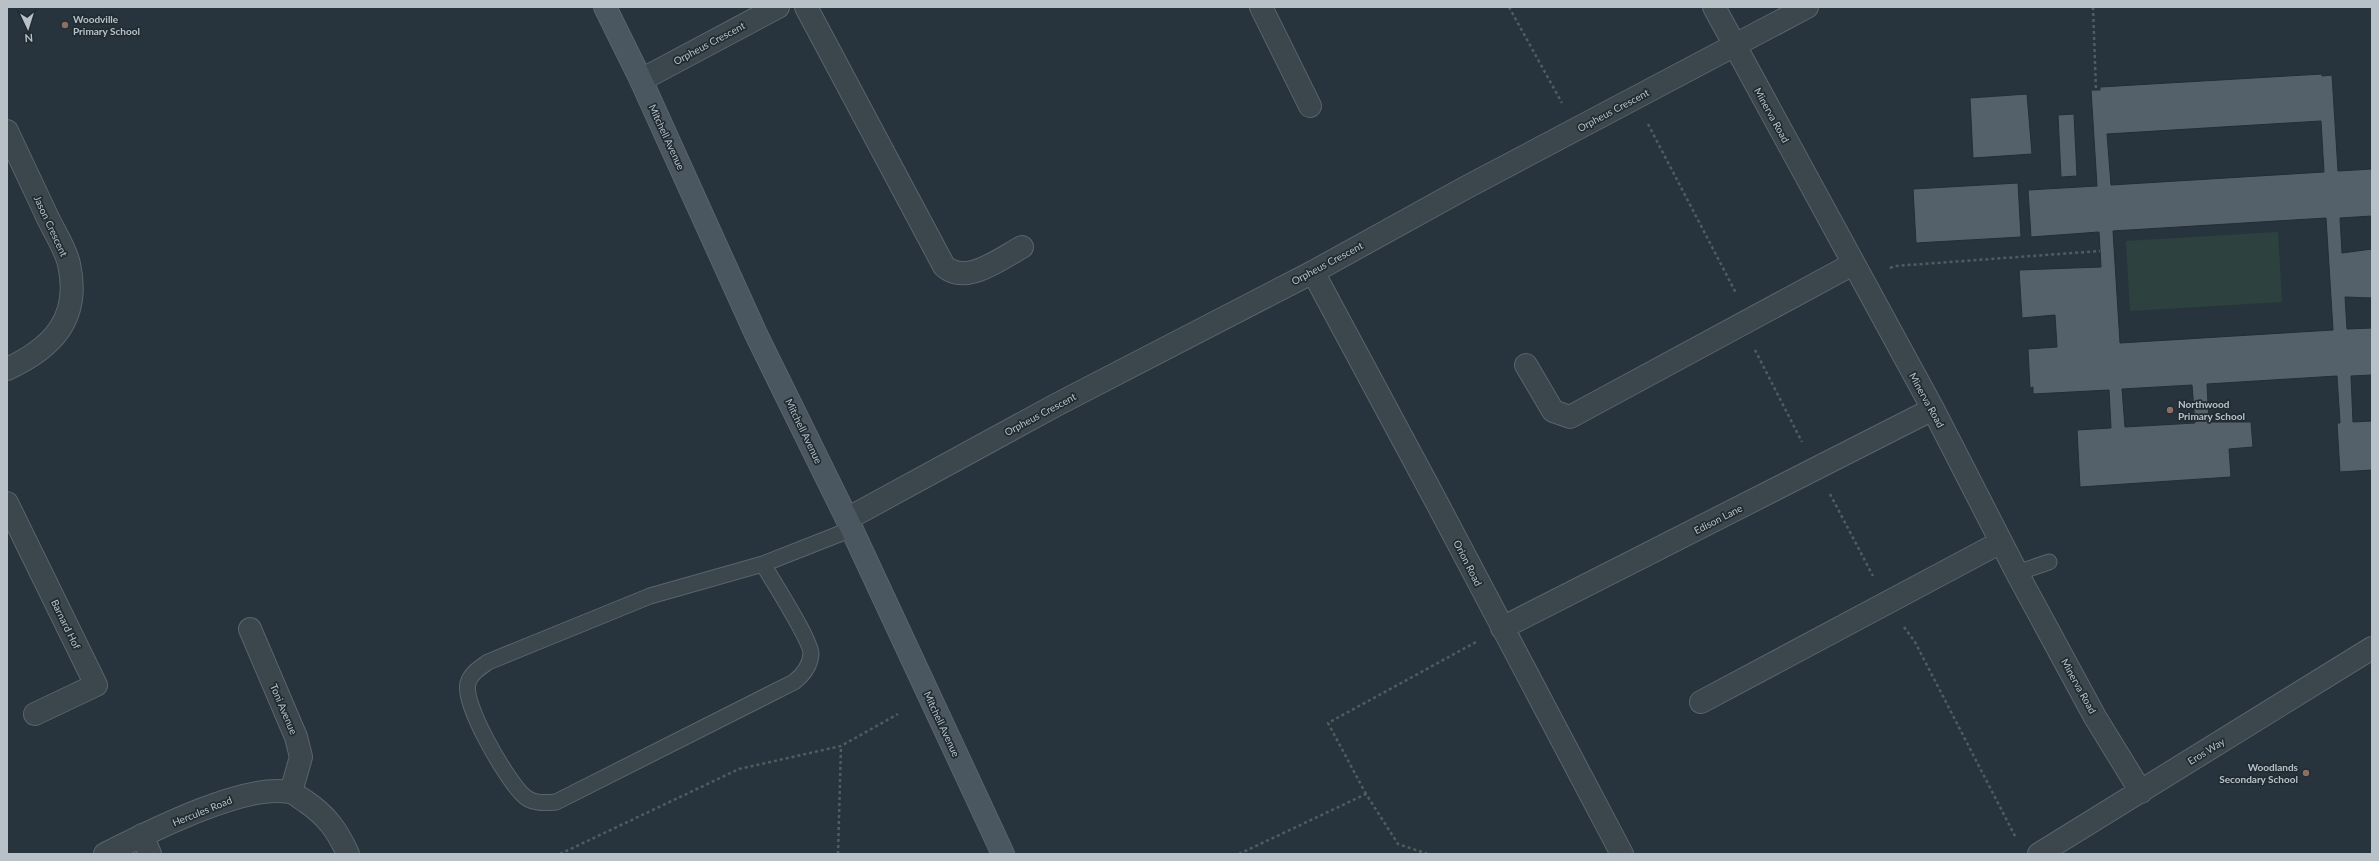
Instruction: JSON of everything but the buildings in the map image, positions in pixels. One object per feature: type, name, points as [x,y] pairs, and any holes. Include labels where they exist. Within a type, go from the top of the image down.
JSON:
[{"type":"street","name":"Mitchell Avenue","points":[[605,7],[641,80],[756,334],[849,524],[1003,854]]},
{"type":"street","name":"Orpheus Crescent","points":[[641,80],[778,7]]},
{"type":"street","points":[[806,7],[944,266],[951,272],[969,274],[984,268],[1022,247]]},
{"type":"street","points":[[1261,7],[1310,106]]},
{"type":"street","name":"Minerva Road","points":[[1714,7],[1858,274],[1933,409],[2017,573],[2095,717],[2141,792]]},
{"type":"street","name":"Orpheus Crescent","points":[[849,524],[1056,405],[1313,272],[1576,129],[1807,7]]},
{"type":"street","name":"Jason Crescent","points":[[7,131],[68,264],[72,290],[68,315],[58,334],[44,348],[7,369]]},
{"type":"street","name":"Orion Road","points":[[1313,272],[1433,494],[1622,854]]},
{"type":"street","points":[[1526,365],[1553,411],[1570,418],[1858,274]]},
{"type":"street","name":"Edison Lane","points":[[1502,628],[1933,409]]},
{"type":"street","name":"Barnard Hof","points":[[7,503],[96,685],[35,714]]},
{"type":"street","points":[[1701,702],[2001,542]]},
{"type":"street","name":"Toni Avenue","points":[[250,629],[296,737],[301,757],[291,792]]},
{"type":"street","name":"Eros Way","points":[[2039,854],[2372,648]]},
{"type":"street","name":"Hercules Road","points":[[105,854],[146,845],[226,800],[266,790],[291,792],[324,814],[340,836],[348,854]]},
{"type":"lane","points":[[763,564],[809,646],[810,662],[802,676],[794,682],[707,727],[556,802],[535,802],[522,794],[488,743],[470,706],[466,693],[468,683],[475,672],[488,662],[650,596],[763,564],[849,524]]},
{"type":"lane","points":[[2017,573],[2049,562]]},
{"type":"path","points":[[1509,7],[1576,129]]},
{"type":"path","points":[[2093,7],[2096,90]]},
{"type":"path","points":[[1858,274],[1895,266],[2100,251]]},
{"type":"path","points":[[1428,854],[1398,844],[1366,794],[1328,723],[1502,628]]},
{"type":"path","points":[[560,854],[739,769],[841,746],[898,714]]},
{"type":"path","points":[[838,854],[841,746]]},
{"type":"path","points":[[1239,854],[1366,794]]},
{"type":"green space","points":[[2278,232],[2282,302],[2130,311],[2126,241]]},
{"type":"place","name":"Woodville Primary School","points":[[65,25]]},
{"type":"place","name":"Northwood Primary School","points":[[2170,410]]},
{"type":"place","name":"Woodlands Secondary School","points":[[2306,773]]}]
